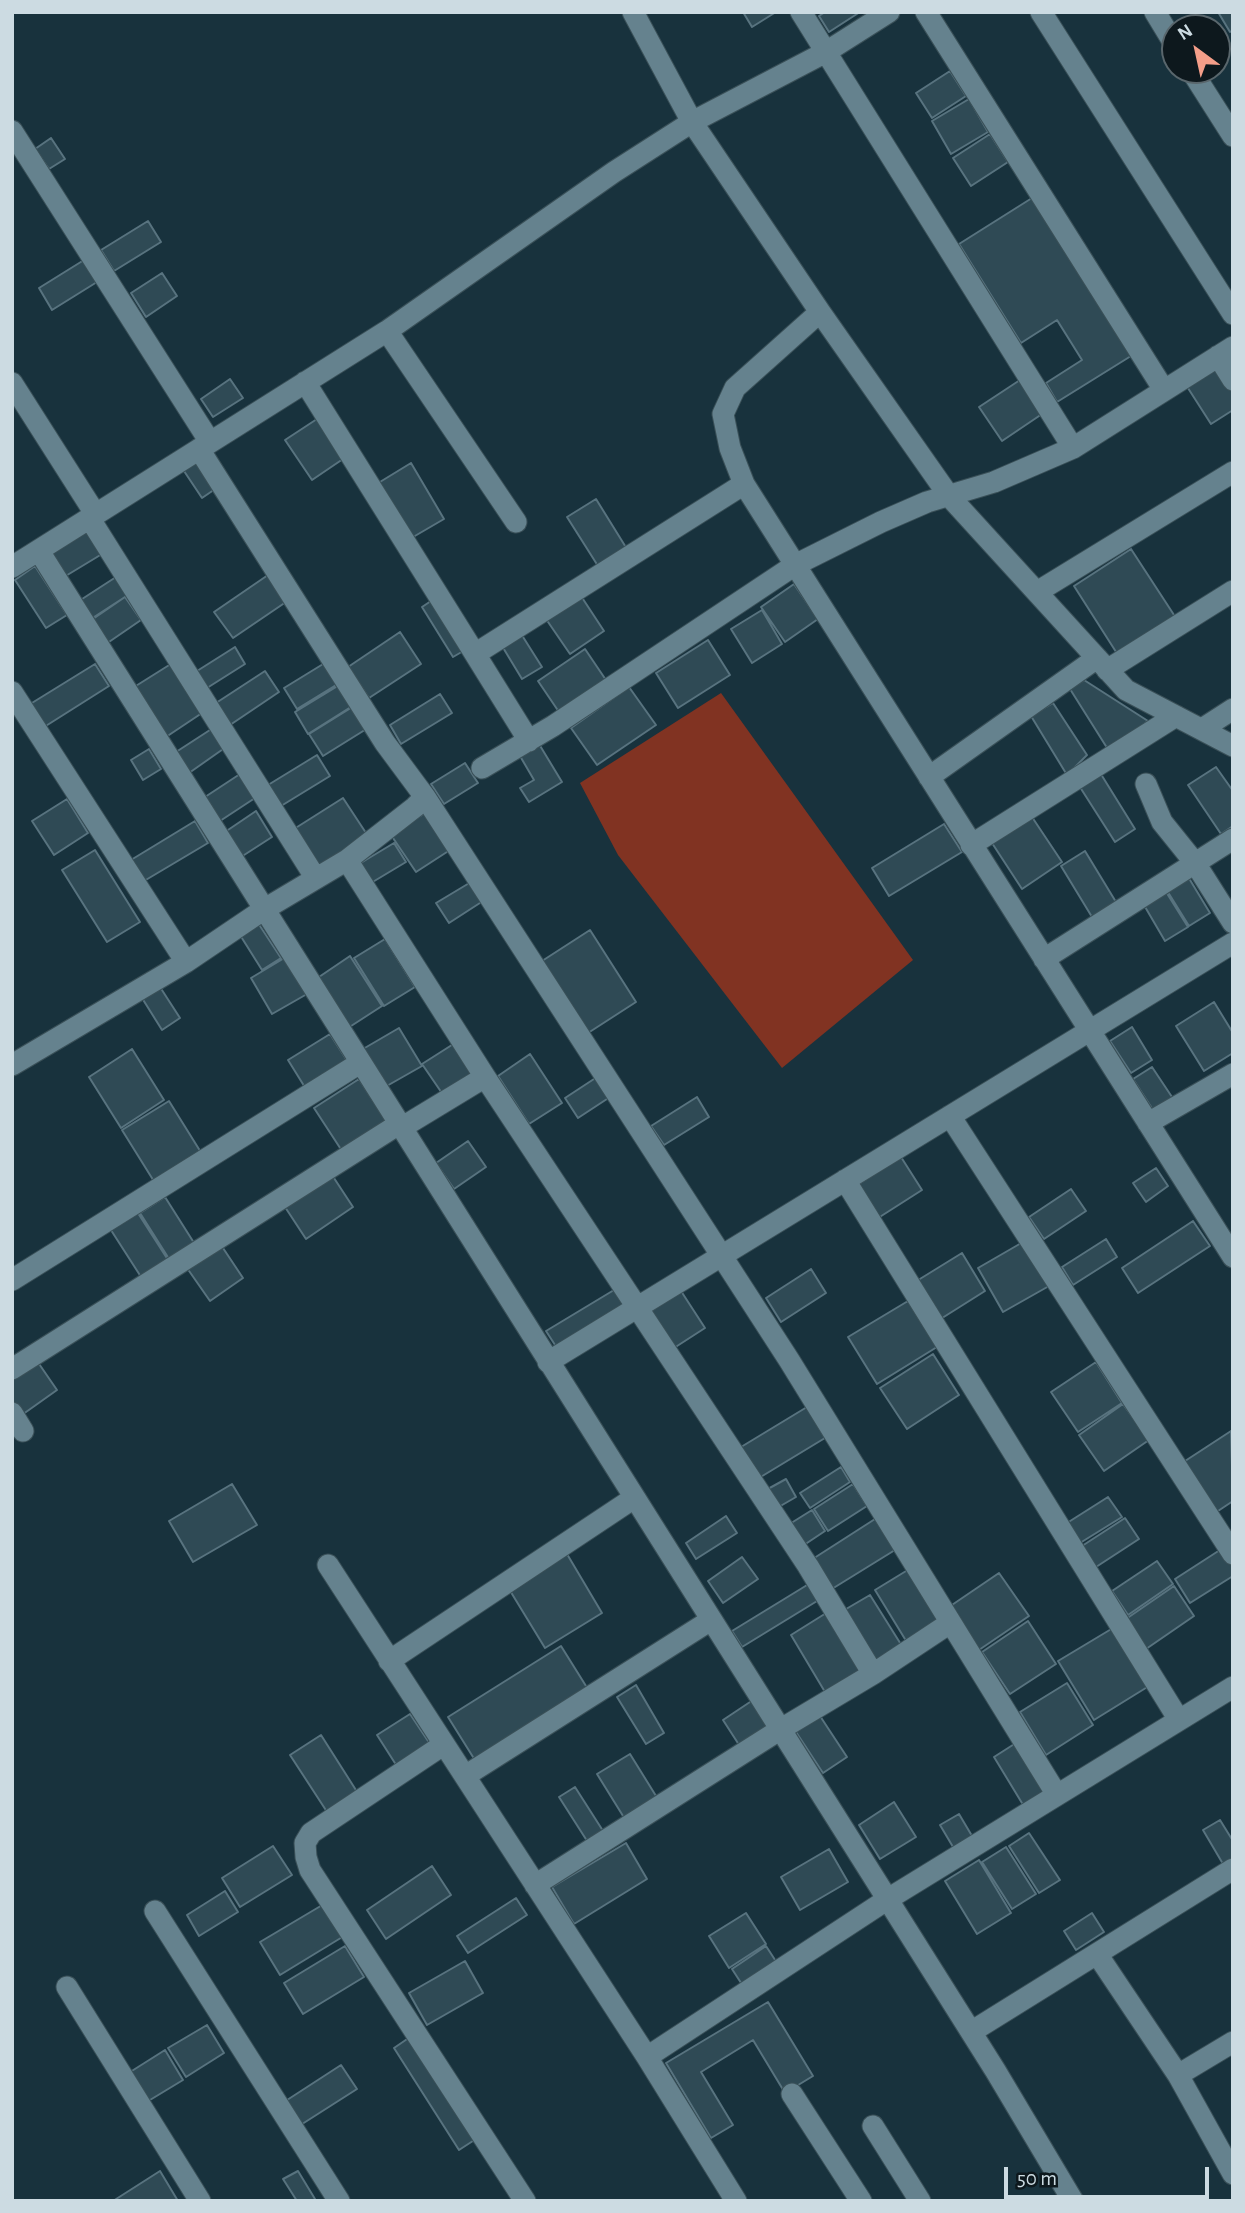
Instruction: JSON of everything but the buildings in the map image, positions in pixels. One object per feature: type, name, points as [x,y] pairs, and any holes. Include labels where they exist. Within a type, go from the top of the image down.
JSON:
[{"type":"street","points":[[633,12],[692,122],[820,312],[949,496],[1133,696],[1233,746]]},
{"type":"street","points":[[801,12],[1073,448]]},
{"type":"street","points":[[889,12],[826,52],[692,122],[614,172],[387,331],[93,517],[21,557],[264,910],[781,1728],[1073,2201]]},
{"type":"street","points":[[926,12],[1164,390]]},
{"type":"street","points":[[1041,12],[1233,314]]},
{"type":"street","points":[[1200,84],[1233,136]]},
{"type":"street","points":[[12,131],[385,743],[425,797],[789,1360],[1057,1795]]},
{"type":"street","points":[[820,312],[735,388],[723,414],[730,448],[744,484],[1232,1256]]},
{"type":"street","points":[[387,331],[516,522]]},
{"type":"street","points":[[482,768],[529,741],[794,565],[927,502],[994,482],[1073,448],[1225,352],[1233,380]]},
{"type":"street","points":[[305,382],[529,741]]},
{"type":"street","points":[[12,383],[315,877]]},
{"type":"street","points":[[1037,592],[1233,471]]},
{"type":"street","points":[[475,654],[744,484]]},
{"type":"street","points":[[929,776],[1102,664],[1233,591]]},
{"type":"street","points":[[12,692],[186,962]]},
{"type":"street","points":[[1202,729],[1233,709]]},
{"type":"street","points":[[971,845],[1177,716]]},
{"type":"street","points":[[1146,784],[1162,822],[1195,863],[1233,923]]},
{"type":"street","points":[[12,1065],[186,962],[315,877],[347,860],[425,797]]},
{"type":"street","points":[[1044,959],[1233,839]]},
{"type":"street","points":[[347,860],[485,1077],[808,1566],[873,1674]]},
{"type":"street","points":[[548,1362],[1233,943]]},
{"type":"street","points":[[12,1280],[360,1063]]},
{"type":"street","points":[[1149,1123],[1233,1074]]},
{"type":"street","points":[[12,1369],[400,1126],[485,1077]]},
{"type":"street","points":[[950,1116],[1233,1554]]},
{"type":"street","points":[[845,1180],[1179,1720]]},
{"type":"street","points":[[389,1661],[635,1498]]},
{"type":"street","points":[[328,1565],[647,2057],[736,2201]]},
{"type":"street","points":[[465,1776],[711,1620]]},
{"type":"street","points":[[535,1885],[950,1623]]},
{"type":"street","points":[[647,2057],[888,1899],[1233,1687]]},
{"type":"street","points":[[443,1745],[311,1833],[305,1843],[306,1857],[310,1870],[526,2201]]},
{"type":"street","points":[[971,2032],[1233,1869]]},
{"type":"street","points":[[155,1912],[339,2201]]},
{"type":"street","points":[[1097,1954],[1178,2075],[1233,2174]]},
{"type":"street","points":[[67,1987],[200,2201]]},
{"type":"street","points":[[1178,2075],[1233,2042]]},
{"type":"street","points":[[792,2094],[861,2201]]},
{"type":"street","points":[[873,2126],[920,2201]]},
{"type":"shaded area","points":[[721,693],[913,960],[782,1068],[618,855],[580,783]]}]
